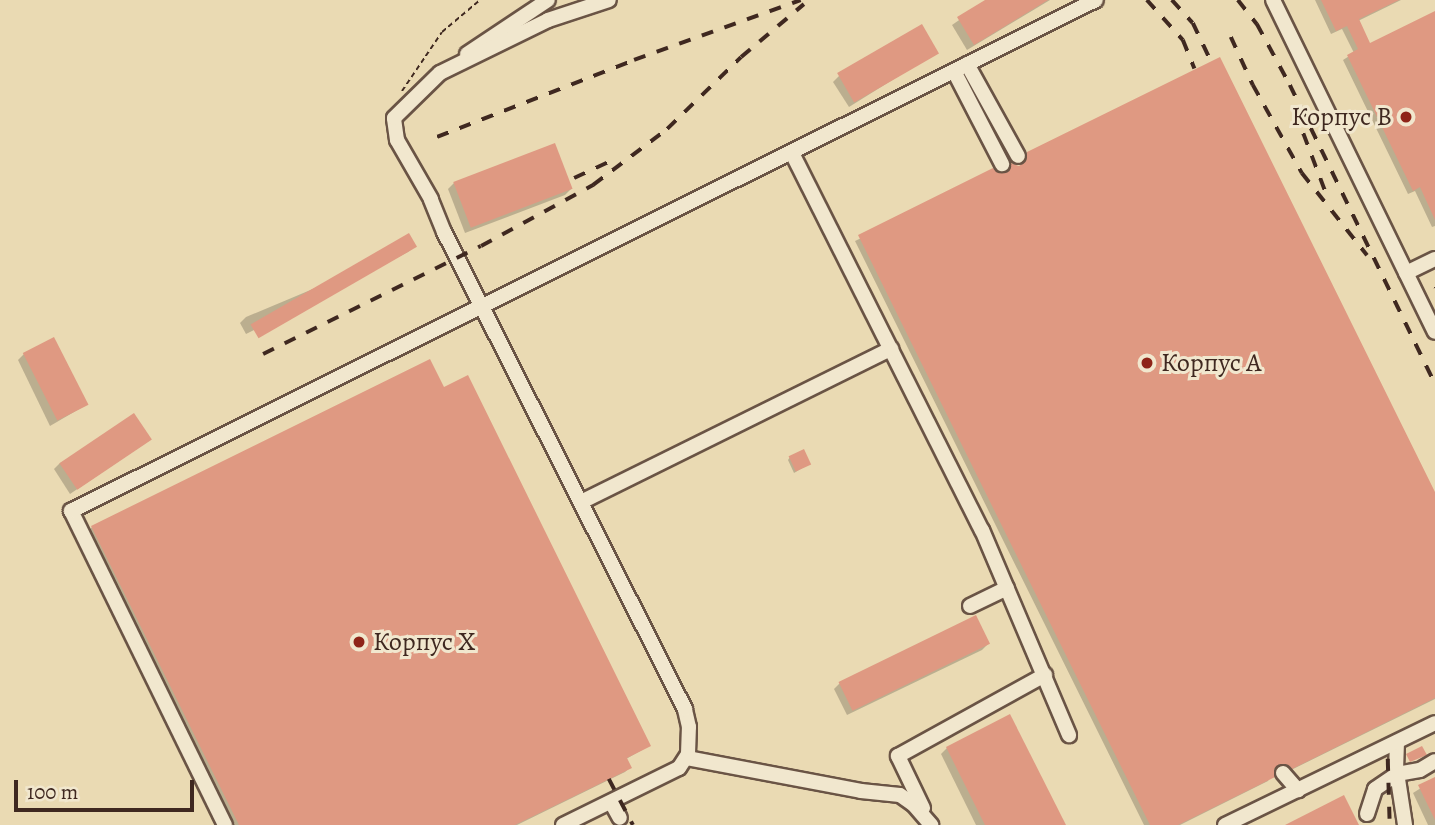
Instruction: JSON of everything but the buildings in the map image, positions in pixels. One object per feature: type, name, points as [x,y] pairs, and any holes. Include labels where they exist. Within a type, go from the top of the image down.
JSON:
[{"type":"lane","points":[[548,0],[440,73],[394,118],[397,140],[431,199],[443,232],[484,307],[685,709],[689,727],[687,758],[680,768],[563,825]]},
{"type":"lane","points":[[440,73],[548,20],[609,0]]},
{"type":"lane","points":[[225,825],[71,510],[484,307],[1096,0]]},
{"type":"lane","points":[[1273,0],[1435,332]]},
{"type":"lane","points":[[960,68],[1018,156]]},
{"type":"lane","points":[[960,68],[1002,164]]},
{"type":"lane","points":[[792,153],[982,530],[1069,735]]},
{"type":"lane","points":[[1406,273],[1435,259]]},
{"type":"lane","points":[[581,502],[891,349]]},
{"type":"lane","points":[[970,606],[1007,588]]},
{"type":"lane","points":[[931,825],[898,756],[1045,675]]},
{"type":"lane","points":[[1225,825],[1435,723]]},
{"type":"lane","points":[[1396,742],[1397,774],[1405,825]]},
{"type":"lane","points":[[687,758],[861,791],[900,795],[913,804],[931,825]]},
{"type":"lane","points":[[1367,814],[1375,789],[1397,774],[1420,770],[1435,761]]},
{"type":"lane","points":[[1283,774],[1297,790]]},
{"type":"lane","points":[[611,802],[620,818]]},
{"type":"path","points":[[394,118],[403,88],[442,32],[481,0]]},
{"type":"railway","points":[[437,137],[634,60],[801,0]]},
{"type":"railway","points":[[1147,0],[1183,40],[1195,69]]},
{"type":"railway","points":[[1172,0],[1193,23],[1211,61]]},
{"type":"railway","points":[[1238,0],[1257,24],[1290,85],[1435,383]]},
{"type":"railway","points":[[263,354],[481,246],[593,185],[667,129],[741,57],[804,4]]},
{"type":"railway","points":[[1231,37],[1253,85],[1302,173],[1367,255]]},
{"type":"railway","points":[[1295,111],[1326,193]]},
{"type":"railway","points":[[574,178],[615,159]]},
{"type":"railway","points":[[1388,759],[1390,825]]},
{"type":"railway","points":[[609,779],[633,825]]},
{"type":"place","name":"Корпус В","points":[[1406,117]]},
{"type":"place","name":"Корпус А","points":[[1147,363]]},
{"type":"place","name":"Корпус Х","points":[[359,642]]}]
